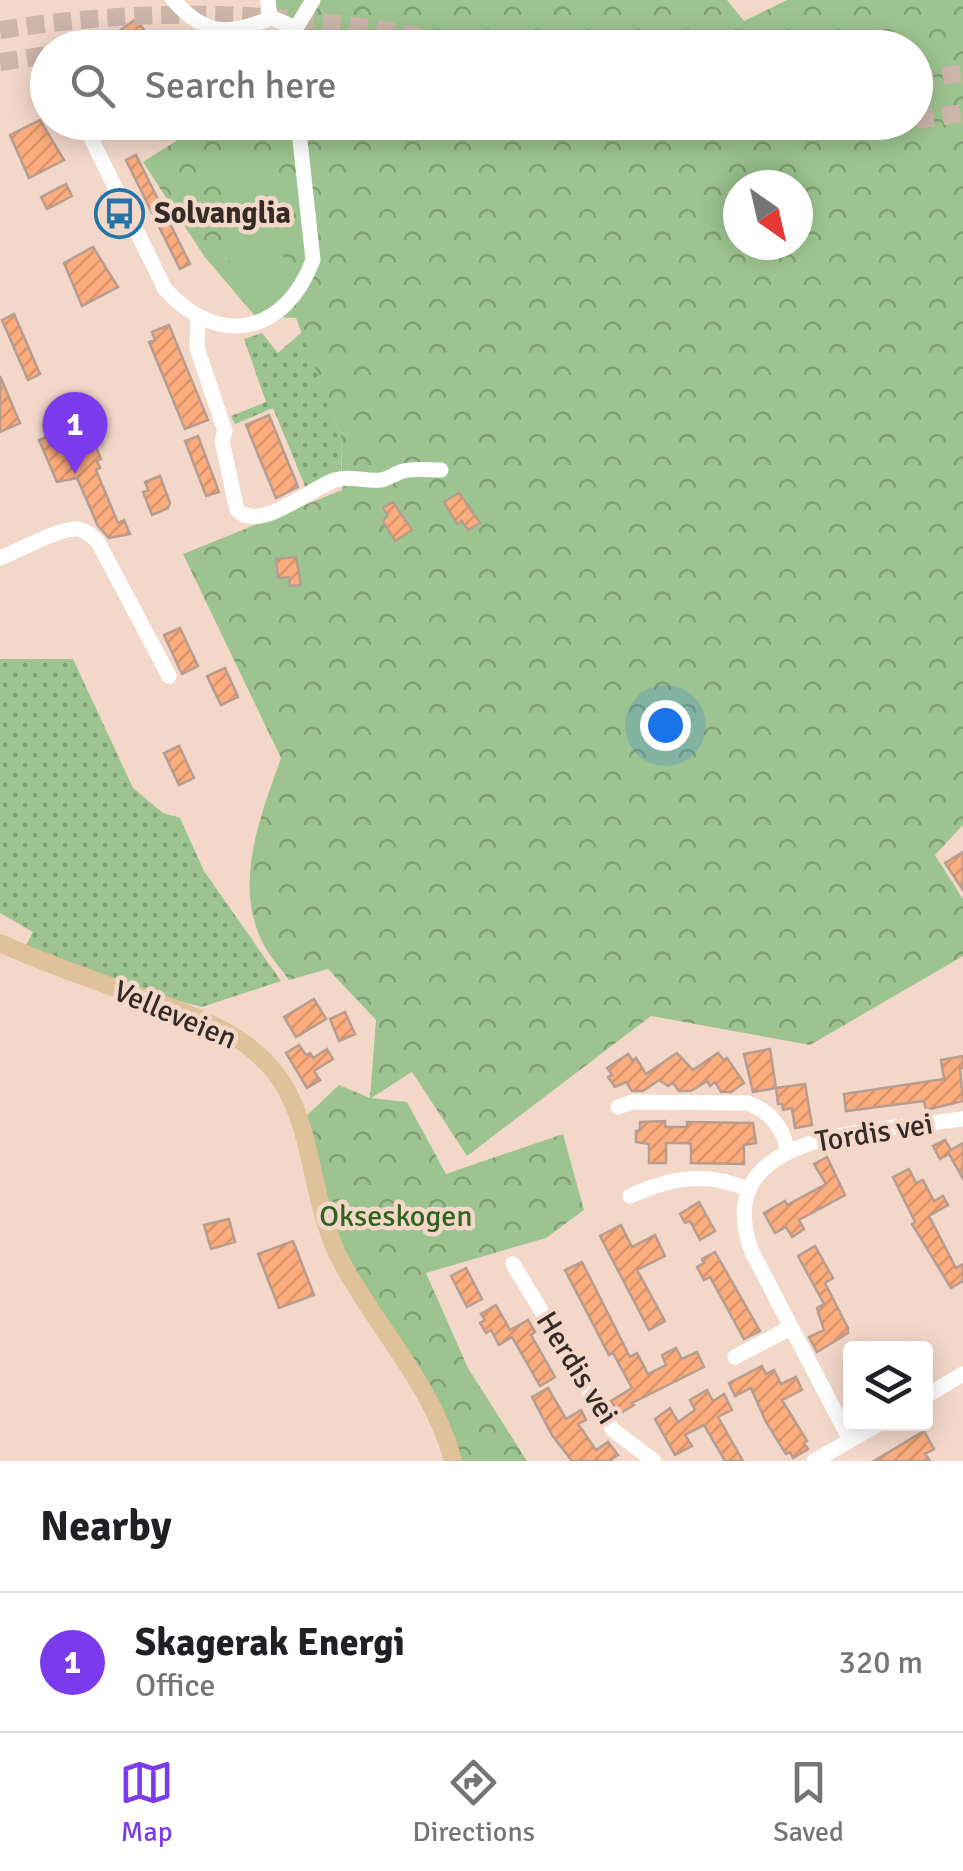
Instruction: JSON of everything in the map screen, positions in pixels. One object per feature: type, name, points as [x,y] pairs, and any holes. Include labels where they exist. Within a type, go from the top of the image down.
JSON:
[{"type":"main road","name":"Velleveien","points":[[0,943],[223,1029],[256,1052],[276,1074],[300,1122],[334,1248],[425,1390],[453,1461]]},
{"type":"street","points":[[174,0],[188,16],[218,30]]},
{"type":"street","points":[[268,0],[270,16],[296,28]]},
{"type":"street","points":[[296,28],[313,0]]},
{"type":"street","points":[[240,30],[272,18],[296,28]]},
{"type":"street","points":[[92,140],[165,289],[184,310],[229,326],[257,322],[290,302],[313,260],[300,140]]},
{"type":"street","points":[[198,318],[196,348],[225,431],[222,441],[241,515],[252,518],[276,511],[334,480],[381,480],[405,470],[442,470]]},
{"type":"street","points":[[0,558],[65,531],[78,529],[89,533],[98,542],[169,676]]},
{"type":"street","name":"Tordis vei","points":[[618,1106],[632,1102],[747,1103],[764,1110],[776,1122],[787,1150]]},
{"type":"street","name":"Tordis vei","points":[[747,1189],[764,1166],[787,1150],[843,1136],[963,1119]]},
{"type":"street","points":[[630,1196],[664,1182],[688,1178],[707,1177],[747,1189],[745,1234],[850,1440]]},
{"type":"street","name":"Herdis vei","points":[[513,1264],[613,1430],[654,1461]]},
{"type":"street","points":[[735,1357],[790,1328]]},
{"type":"street","points":[[933,1392],[963,1374]]},
{"type":"street","points":[[814,1461],[866,1431]]},
{"type":"green space","name":"Okseskogen","points":[[264,0],[727,0],[744,21],[787,0],[963,0],[963,825],[935,855],[963,899],[963,956],[810,1045],[651,1016],[467,1156],[412,1072],[371,1098],[407,1102],[446,1174],[563,1134],[584,1210],[546,1238],[426,1273],[468,1368],[527,1461],[451,1461],[425,1390],[347,1273],[300,1122],[339,1085],[370,1098],[376,1020],[328,969],[289,980],[262,941],[254,919],[250,873],[259,826],[281,758],[183,554],[342,490],[341,436],[296,318],[255,316],[204,256],[143,162],[177,140],[933,140],[933,30],[283,30]]},
{"type":"green space","points":[[263,157],[283,248],[277,281],[266,292],[239,280],[232,269],[225,198],[216,175],[239,161]]},
{"type":"green space","points":[[302,332],[341,436],[341,471],[307,491],[273,408],[235,424],[231,416],[266,402],[244,339],[262,333],[278,353]]},
{"type":"green space","points":[[0,659],[73,659],[133,788],[163,813],[180,818],[204,871],[281,981],[202,1007],[80,975],[22,953],[33,932],[0,913]]},
{"type":"building","points":[[136,19],[144,30],[120,30]]},
{"type":"building","points":[[30,125],[30,140],[52,140],[64,160],[29,178],[10,135]]},
{"type":"building","points":[[136,155],[190,264],[180,269],[126,160]]},
{"type":"building","points":[[66,184],[72,196],[47,209],[41,197]]},
{"type":"building","points":[[93,247],[118,287],[82,306],[64,263]]},
{"type":"building","points":[[14,314],[40,374],[28,380],[2,320]]},
{"type":"building","points":[[169,325],[208,420],[185,429],[149,342],[155,340],[152,332]]},
{"type":"building","points":[[0,376],[20,423],[0,432]]},
{"type":"building","points":[[269,415],[298,487],[276,498],[246,425]]},
{"type":"building","points":[[65,429],[73,447],[95,445],[101,459],[96,470],[118,523],[124,520],[130,534],[109,538],[98,526],[77,478],[57,482],[39,440]]},
{"type":"building","points":[[198,436],[219,492],[206,496],[185,441]]},
{"type":"building","points":[[160,476],[170,503],[168,508],[152,515],[143,492],[148,490],[145,482]]},
{"type":"building","points":[[459,493],[480,523],[468,530],[462,521],[457,524],[444,502]]},
{"type":"building","points":[[393,502],[412,530],[395,541],[383,521],[388,515],[383,508]]},
{"type":"building","points":[[296,557],[301,585],[290,586],[289,577],[278,578],[276,559]]},
{"type":"building","points":[[180,628],[198,666],[182,674],[164,635]]},
{"type":"building","points":[[225,668],[238,697],[221,705],[207,676]]},
{"type":"building","points":[[179,746],[194,778],[179,785],[164,753]]},
{"type":"building","points":[[963,852],[963,890],[945,863]]},
{"type":"building","points":[[314,999],[326,1019],[296,1037],[284,1017]]},
{"type":"building","points":[[345,1012],[355,1034],[339,1041],[330,1019]]},
{"type":"building","points":[[299,1045],[313,1058],[327,1049],[333,1059],[314,1071],[320,1080],[307,1088],[286,1053]]},
{"type":"building","points":[[770,1049],[776,1088],[753,1092],[744,1054]]},
{"type":"building","points":[[677,1053],[693,1070],[718,1053],[724,1060],[727,1058],[744,1083],[731,1092],[721,1092],[715,1082],[710,1086],[707,1081],[691,1091],[679,1091],[673,1083],[668,1086],[659,1080],[643,1091],[632,1091],[626,1082],[615,1087],[608,1077],[612,1075],[607,1068],[628,1054],[633,1061],[636,1058],[646,1074]]},
{"type":"building","points":[[963,1056],[963,1101],[926,1110],[924,1101],[846,1111],[844,1094],[944,1079],[941,1060]]},
{"type":"building","points":[[805,1084],[812,1125],[795,1128],[792,1108],[783,1110],[782,1104],[778,1104],[776,1088]]},
{"type":"building","points":[[665,1121],[665,1127],[687,1127],[687,1122],[753,1123],[756,1143],[744,1145],[744,1164],[691,1163],[691,1144],[687,1143],[666,1143],[666,1163],[649,1163],[649,1144],[636,1142],[636,1131],[640,1130],[640,1122]]},
{"type":"building","points":[[945,1140],[951,1150],[963,1143],[963,1179],[949,1154],[940,1159],[933,1146]]},
{"type":"building","points":[[827,1157],[845,1195],[799,1220],[804,1229],[792,1237],[786,1227],[775,1233],[764,1213],[826,1184],[814,1164]]},
{"type":"building","points":[[909,1169],[916,1183],[923,1180],[934,1201],[943,1196],[948,1205],[929,1216],[956,1268],[963,1264],[963,1281],[951,1288],[912,1224],[915,1222],[893,1177]]},
{"type":"building","points":[[699,1202],[715,1231],[700,1240],[690,1221],[685,1223],[680,1214]]},
{"type":"building","points":[[229,1219],[235,1242],[211,1249],[204,1225]]},
{"type":"building","points":[[621,1225],[632,1247],[655,1235],[665,1256],[637,1270],[665,1321],[649,1330],[600,1236]]},
{"type":"building","points":[[293,1241],[314,1295],[279,1308],[258,1254]]},
{"type":"building","points":[[815,1246],[833,1278],[825,1283],[848,1328],[848,1333],[817,1352],[809,1337],[824,1330],[817,1308],[824,1304],[798,1256]]},
{"type":"building","points":[[715,1252],[760,1331],[744,1339],[710,1277],[704,1280],[697,1267]]},
{"type":"building","points":[[582,1262],[630,1357],[637,1353],[648,1374],[666,1365],[662,1355],[676,1348],[682,1359],[697,1352],[704,1367],[632,1403],[619,1414],[611,1401],[632,1388],[613,1353],[609,1355],[565,1270]]},
{"type":"building","points":[[466,1268],[482,1299],[467,1307],[451,1276]]},
{"type":"building","points":[[496,1305],[510,1330],[528,1320],[535,1332],[531,1335],[555,1377],[540,1386],[512,1337],[499,1345],[491,1330],[486,1333],[480,1323],[485,1320],[481,1314]]},
{"type":"building","points":[[762,1366],[766,1374],[774,1370],[781,1384],[796,1377],[802,1390],[782,1400],[807,1441],[804,1443],[808,1449],[793,1458],[790,1452],[786,1454],[766,1422],[751,1388],[735,1396],[729,1383]]},
{"type":"building","points":[[548,1388],[566,1419],[581,1410],[586,1420],[578,1424],[596,1450],[608,1442],[618,1455],[609,1461],[572,1461],[552,1435],[532,1397]]},
{"type":"building","points":[[707,1390],[713,1401],[724,1394],[732,1410],[718,1417],[743,1461],[725,1461],[704,1425],[685,1435],[692,1446],[675,1455],[655,1419],[670,1408],[678,1422],[695,1410],[690,1400]]},
{"type":"building","points":[[924,1431],[934,1449],[925,1454],[930,1461],[874,1461]]},
{"type":"tunnel","points":[[0,30],[181,15],[298,20],[381,30]]},
{"type":"tunnel","points":[[0,62],[30,58]]},
{"type":"tunnel","points":[[933,77],[963,73]]},
{"type":"tunnel","points":[[933,117],[963,113]]},
{"type":"place","name":"Solvanglia","points":[[119,213]]},
{"type":"place","name":"Skagerak Energi","points":[[75,474]]}]
